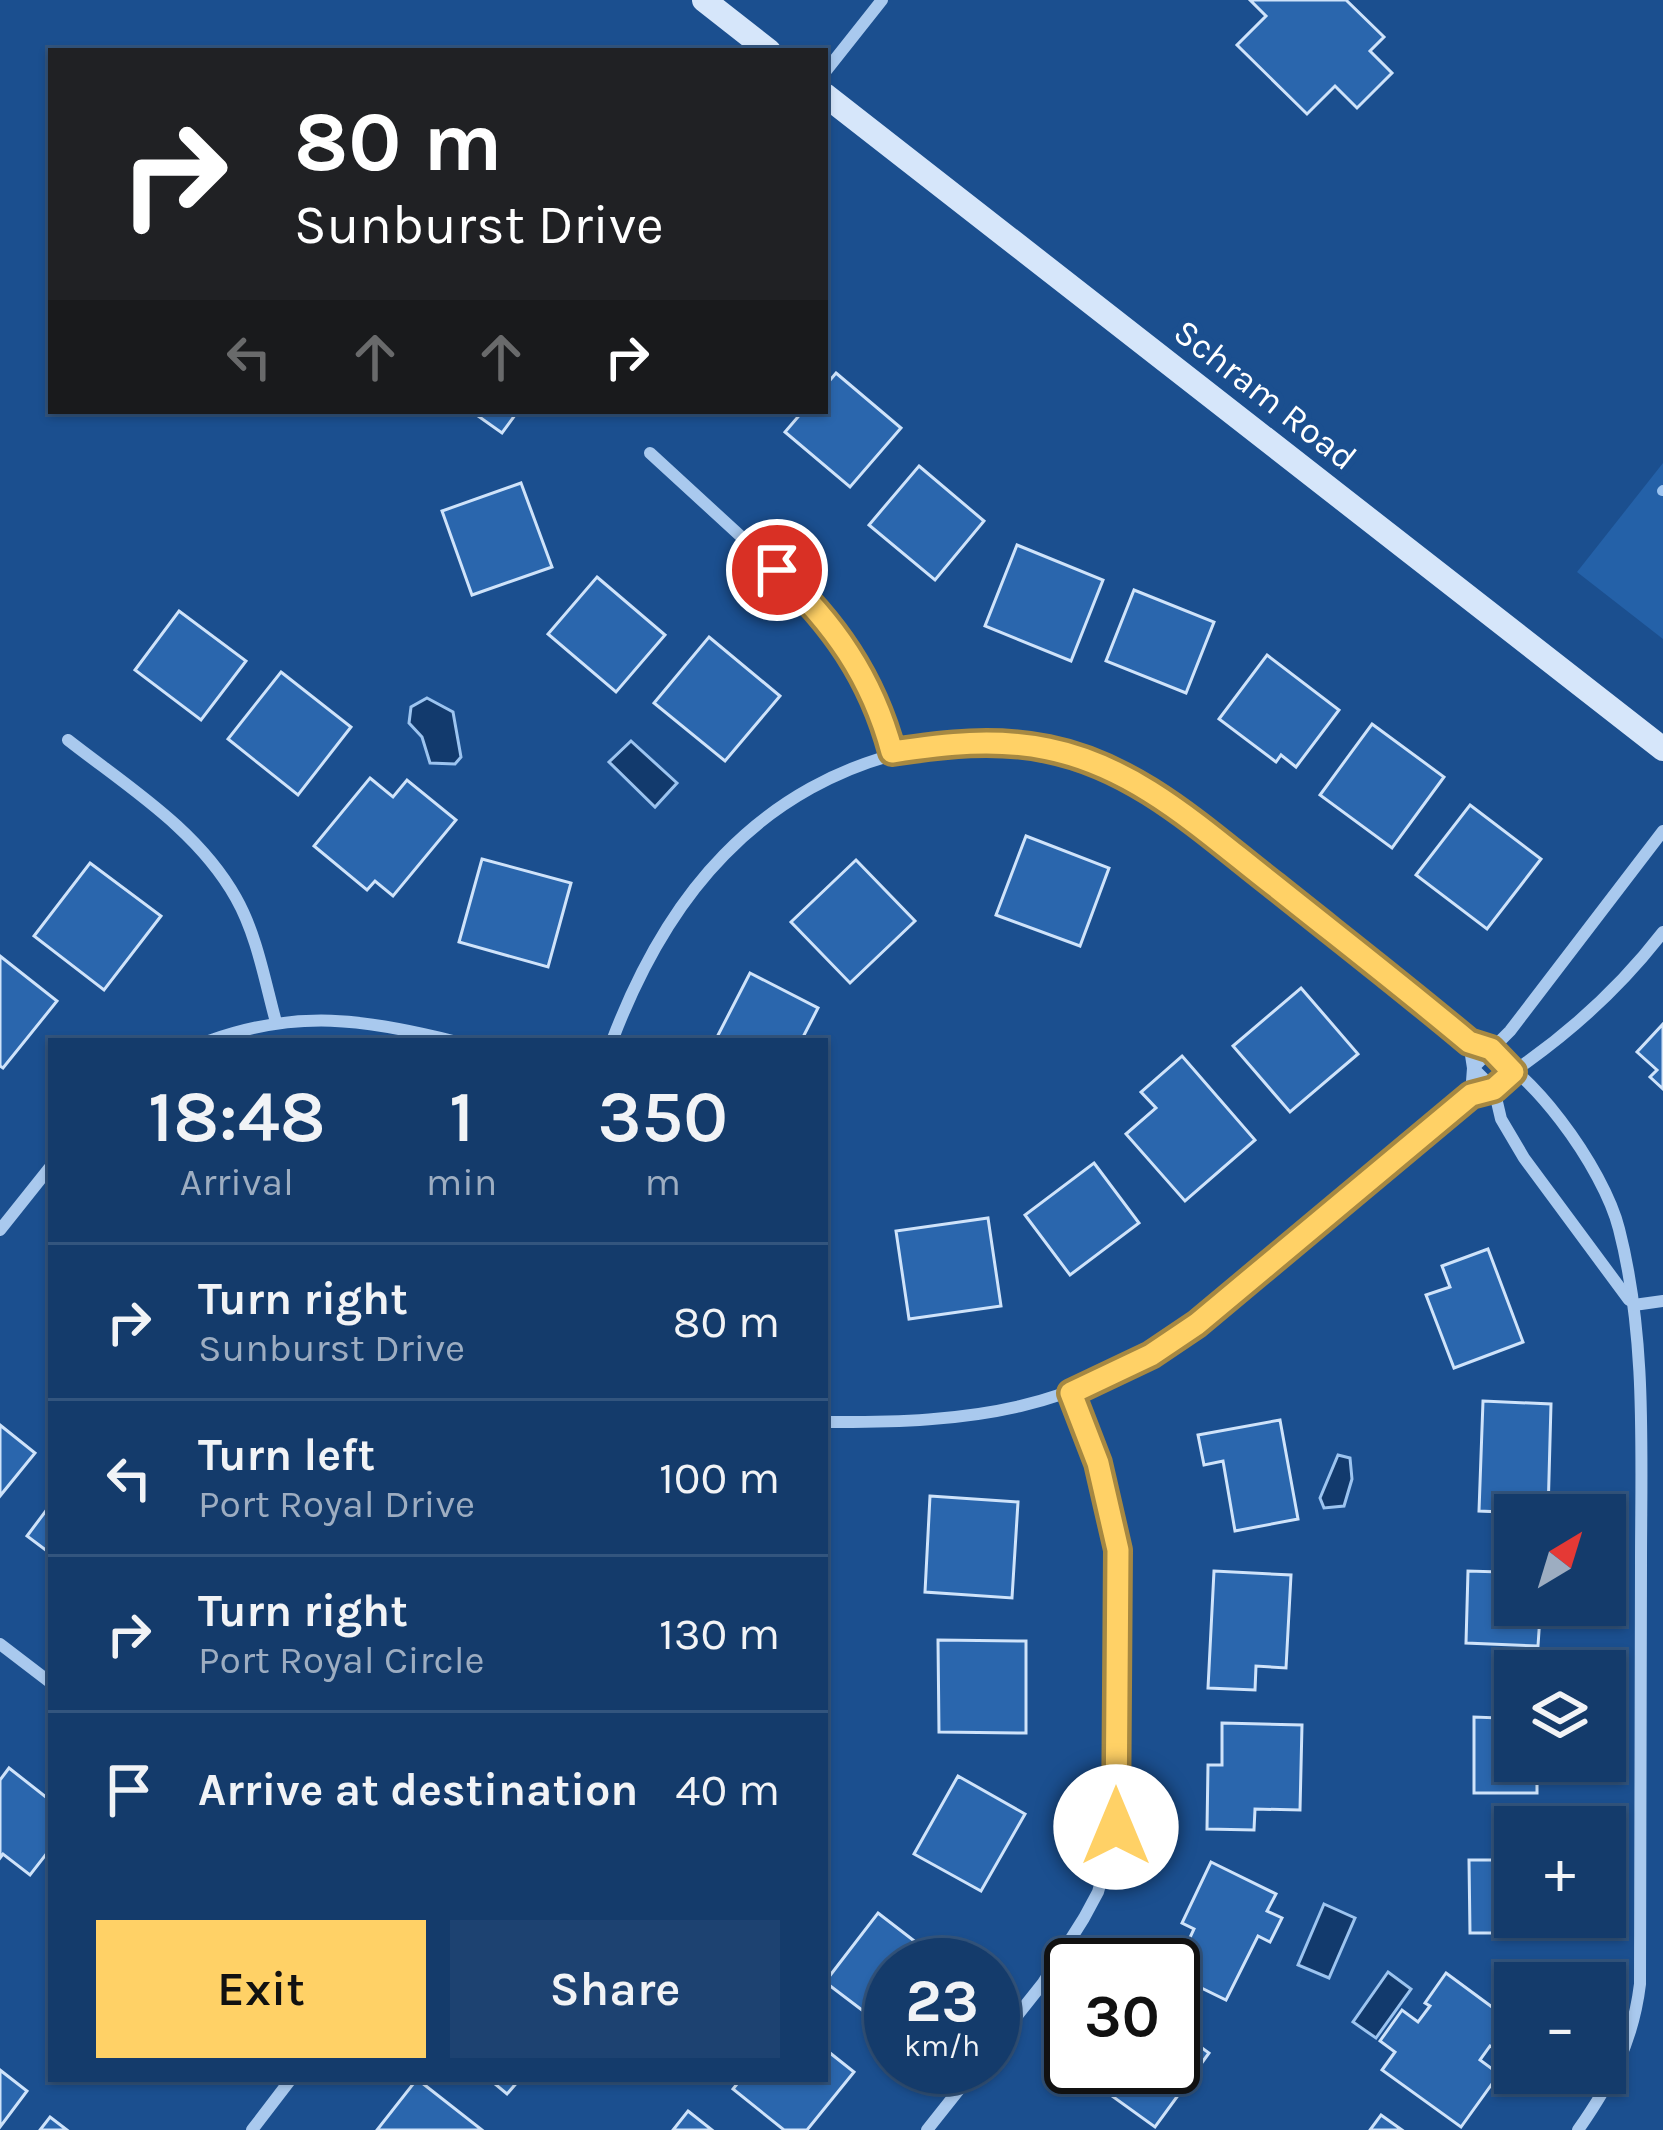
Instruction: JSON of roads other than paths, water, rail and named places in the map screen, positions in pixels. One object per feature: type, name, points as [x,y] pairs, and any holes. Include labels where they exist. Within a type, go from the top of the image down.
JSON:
[{"type":"main road","points":[[704,0],[765,48]]},
{"type":"main road","name":"Schram Road","points":[[828,96],[1663,749]]},
{"type":"street","points":[[828,69],[882,0]]},
{"type":"street","points":[[650,453],[809,599],[832,626],[862,674],[892,752]]},
{"type":"street","points":[[68,740],[163,813],[220,873],[251,934],[276,1022]]},
{"type":"street","points":[[613,1038],[653,953],[723,856],[752,829],[817,784],[892,752],[968,742],[1006,743],[1051,749],[1126,776],[1214,838],[1469,1042],[1491,1049],[1567,1126],[1594,1168],[1618,1225],[1634,1305],[1641,1403],[1640,1984],[1636,2022],[1618,2069],[1578,2130]]},
{"type":"street","points":[[1473,1068],[1526,1010],[1663,831]]},
{"type":"street","points":[[828,1422],[902,1423],[1023,1407],[1071,1393],[1151,1355],[1197,1324],[1471,1095],[1494,1089],[1580,1024],[1609,998],[1663,932]]},
{"type":"street","points":[[220,1038],[276,1022],[322,1018],[439,1038]]},
{"type":"street","points":[[1469,1042],[1471,1095]]},
{"type":"street","points":[[1473,1068],[1494,1089],[1501,1119],[1524,1158],[1634,1305]]},
{"type":"street","points":[[0,1230],[48,1170]]},
{"type":"street","points":[[1634,1305],[1663,1301]]},
{"type":"street","points":[[1020,2012],[1098,1892],[1116,1827],[1118,1550],[1098,1463],[1071,1393]]},
{"type":"street","points":[[0,1644],[48,1681]]},
{"type":"street","points":[[252,2130],[289,2082]]},
{"type":"street","points":[[927,2130],[956,2094]]}]
